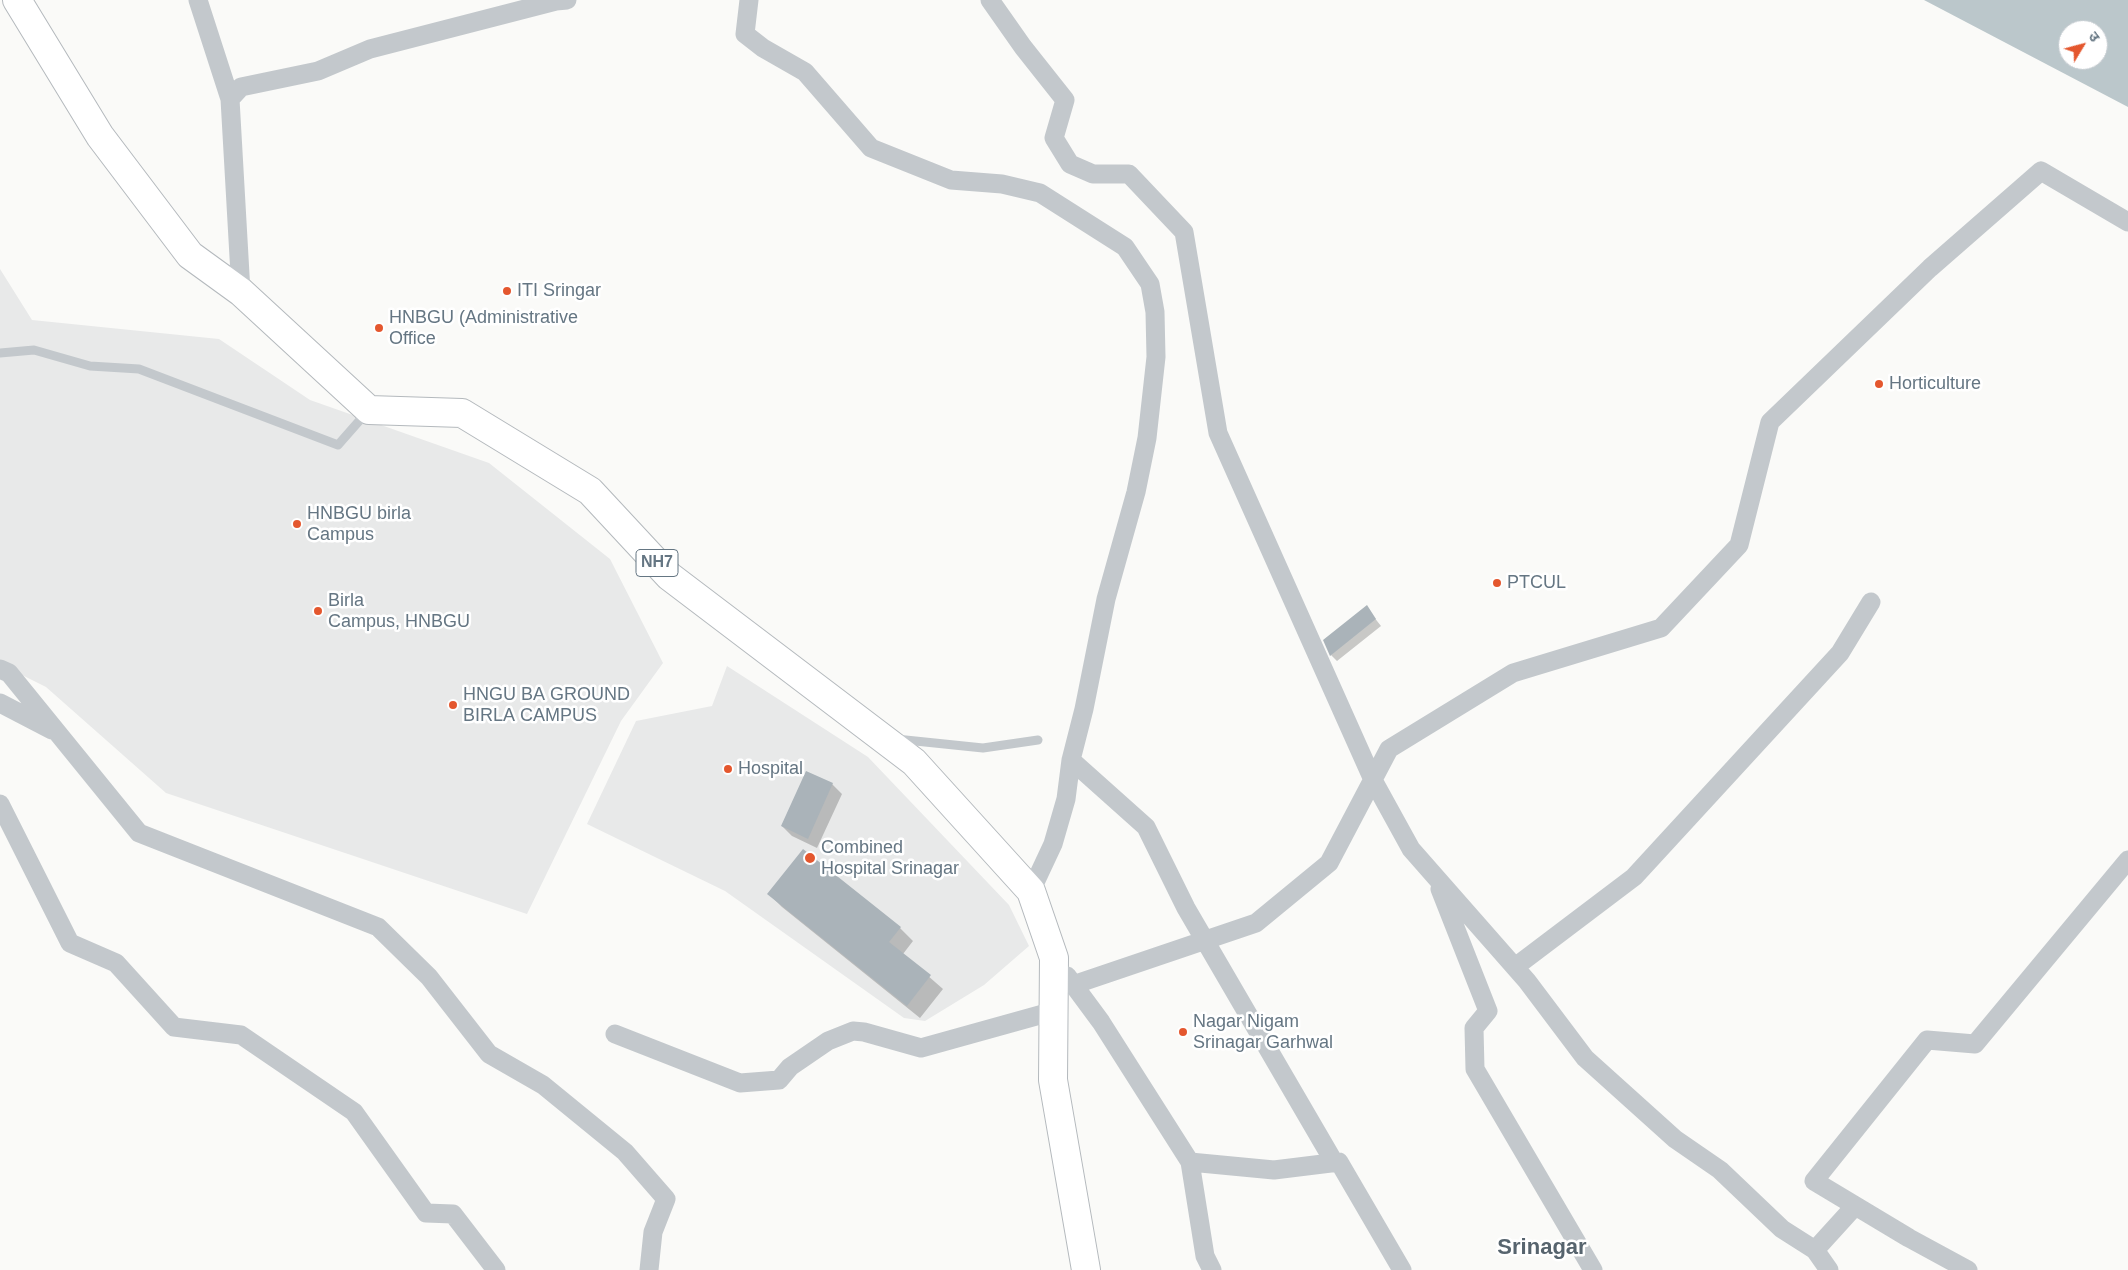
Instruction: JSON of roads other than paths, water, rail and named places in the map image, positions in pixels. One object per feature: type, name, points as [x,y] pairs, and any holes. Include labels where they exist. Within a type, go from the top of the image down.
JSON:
[{"type":"highway","points":[[18,0],[100,136],[190,254],[240,292],[369,410]]},
{"type":"highway","name":"NH7","points":[[369,410],[462,413],[590,491],[669,576],[914,762],[1031,891],[1054,958],[1053,1080],[1086,1270]]},
{"type":"street","points":[[198,0],[230,99],[240,292]]},
{"type":"street","points":[[230,99],[241,87],[318,71],[370,49],[503,7],[567,0]]},
{"type":"street","points":[[749,0],[745,34],[763,48],[805,72],[870,148],[951,180],[1002,184],[1040,193],[1125,247],[1150,284],[1155,312],[1157,342],[1147,438],[1136,492],[1106,599],[1084,709],[1071,760],[1066,800],[1053,844],[1031,891]]},
{"type":"street","points":[[990,0],[1023,47],[1065,100],[1054,138],[1070,164],[1093,174],[1129,174],[1184,232],[1218,433],[1373,780],[1411,849],[1515,967],[1585,1058],[1675,1139],[1720,1170],[1782,1229],[1815,1250],[1829,1270]]},
{"type":"street","points":[[1073,985],[1256,923],[1329,863],[1389,749],[1513,673],[1661,628],[1739,545],[1770,422],[1930,268],[2040,171],[2128,222]]},
{"type":"street","points":[[1515,967],[1634,877],[1840,653],[1871,602]]},
{"type":"street","points":[[0,669],[9,673],[139,834],[378,928],[429,977],[489,1054],[542,1085],[625,1152],[666,1199],[654,1232],[649,1270]]},
{"type":"street","points":[[0,704],[60,734]]},
{"type":"street","points":[[1071,760],[1146,827],[1186,908],[1334,1162]]},
{"type":"street","points":[[0,804],[70,943],[116,963],[174,1027],[241,1034],[354,1112],[426,1214],[453,1214],[496,1270]]},
{"type":"street","points":[[1968,1270],[1814,1181],[1927,1040],[1975,1044],[2128,860]]},
{"type":"street","points":[[1435,876],[1488,1011],[1474,1028],[1475,1069],[1593,1270]]},
{"type":"street","points":[[1054,958],[1101,1022],[1190,1162],[1205,1256],[1212,1270]]},
{"type":"street","points":[[615,1034],[740,1083],[779,1080],[790,1067],[828,1041],[853,1031],[864,1032],[921,1048],[1054,1011]]},
{"type":"street","points":[[1190,1162],[1274,1170],[1339,1162],[1402,1270]]},
{"type":"street","points":[[1815,1250],[1856,1206]]},
{"type":"lane","points":[[0,353],[34,350],[90,366],[139,368],[338,445],[369,410]]},
{"type":"lane","points":[[883,738],[983,748],[1038,740]]},
{"type":"place","name":"ITI Sringar","points":[[507,291]]},
{"type":"place","name":"HNBGU (Administrative Office","points":[[379,328]]},
{"type":"place","name":"Horticulture","points":[[1879,384]]},
{"type":"place","name":"HNBGU birla Campus","points":[[297,524]]},
{"type":"place","name":"PTCUL","points":[[1497,583]]},
{"type":"place","name":"Birla Campus, HNBGU","points":[[318,611]]},
{"type":"place","name":"HNGU BA GROUND BIRLA CAMPUS","points":[[453,705]]},
{"type":"place","name":"Hospital","points":[[728,769]]},
{"type":"place","name":"Combined Hospital Srinagar","points":[[810,858]]},
{"type":"place","name":"Nagar Nigam Srinagar Garhwal","points":[[1183,1032]]},
{"type":"district","name":"Srinagar","points":[[1542,1248]]}]
